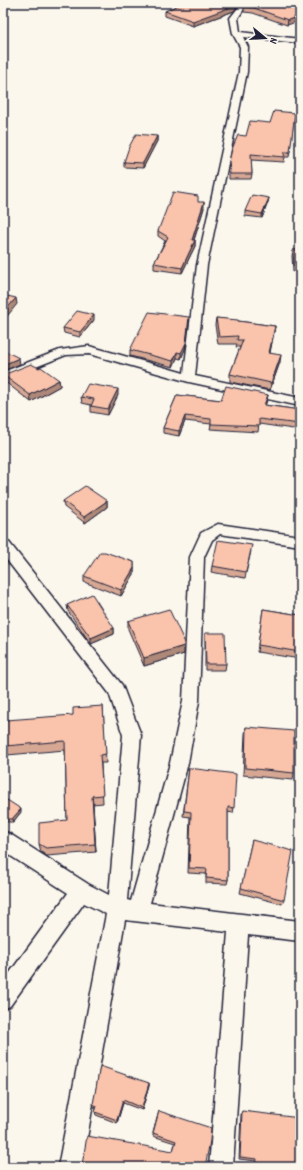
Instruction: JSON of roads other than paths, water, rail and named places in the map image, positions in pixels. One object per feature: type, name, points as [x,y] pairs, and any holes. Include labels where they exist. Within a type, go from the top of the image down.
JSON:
[{"type":"street","points":[[189,378],[202,265],[243,72],[244,47],[238,34],[234,18],[245,3]]},
{"type":"street","points":[[238,34],[300,41]]},
{"type":"street","points":[[3,376],[64,352],[89,350],[189,378],[300,402]]},
{"type":"street","points":[[138,912],[179,763],[191,701],[197,556],[206,537],[218,529],[300,542]]},
{"type":"street","points":[[3,545],[116,690],[132,735],[117,909],[70,1167]]},
{"type":"street","points":[[3,840],[81,891],[117,909],[300,931]]},
{"type":"street","points":[[3,999],[81,891]]},
{"type":"street","points":[[221,1167],[239,923]]}]
